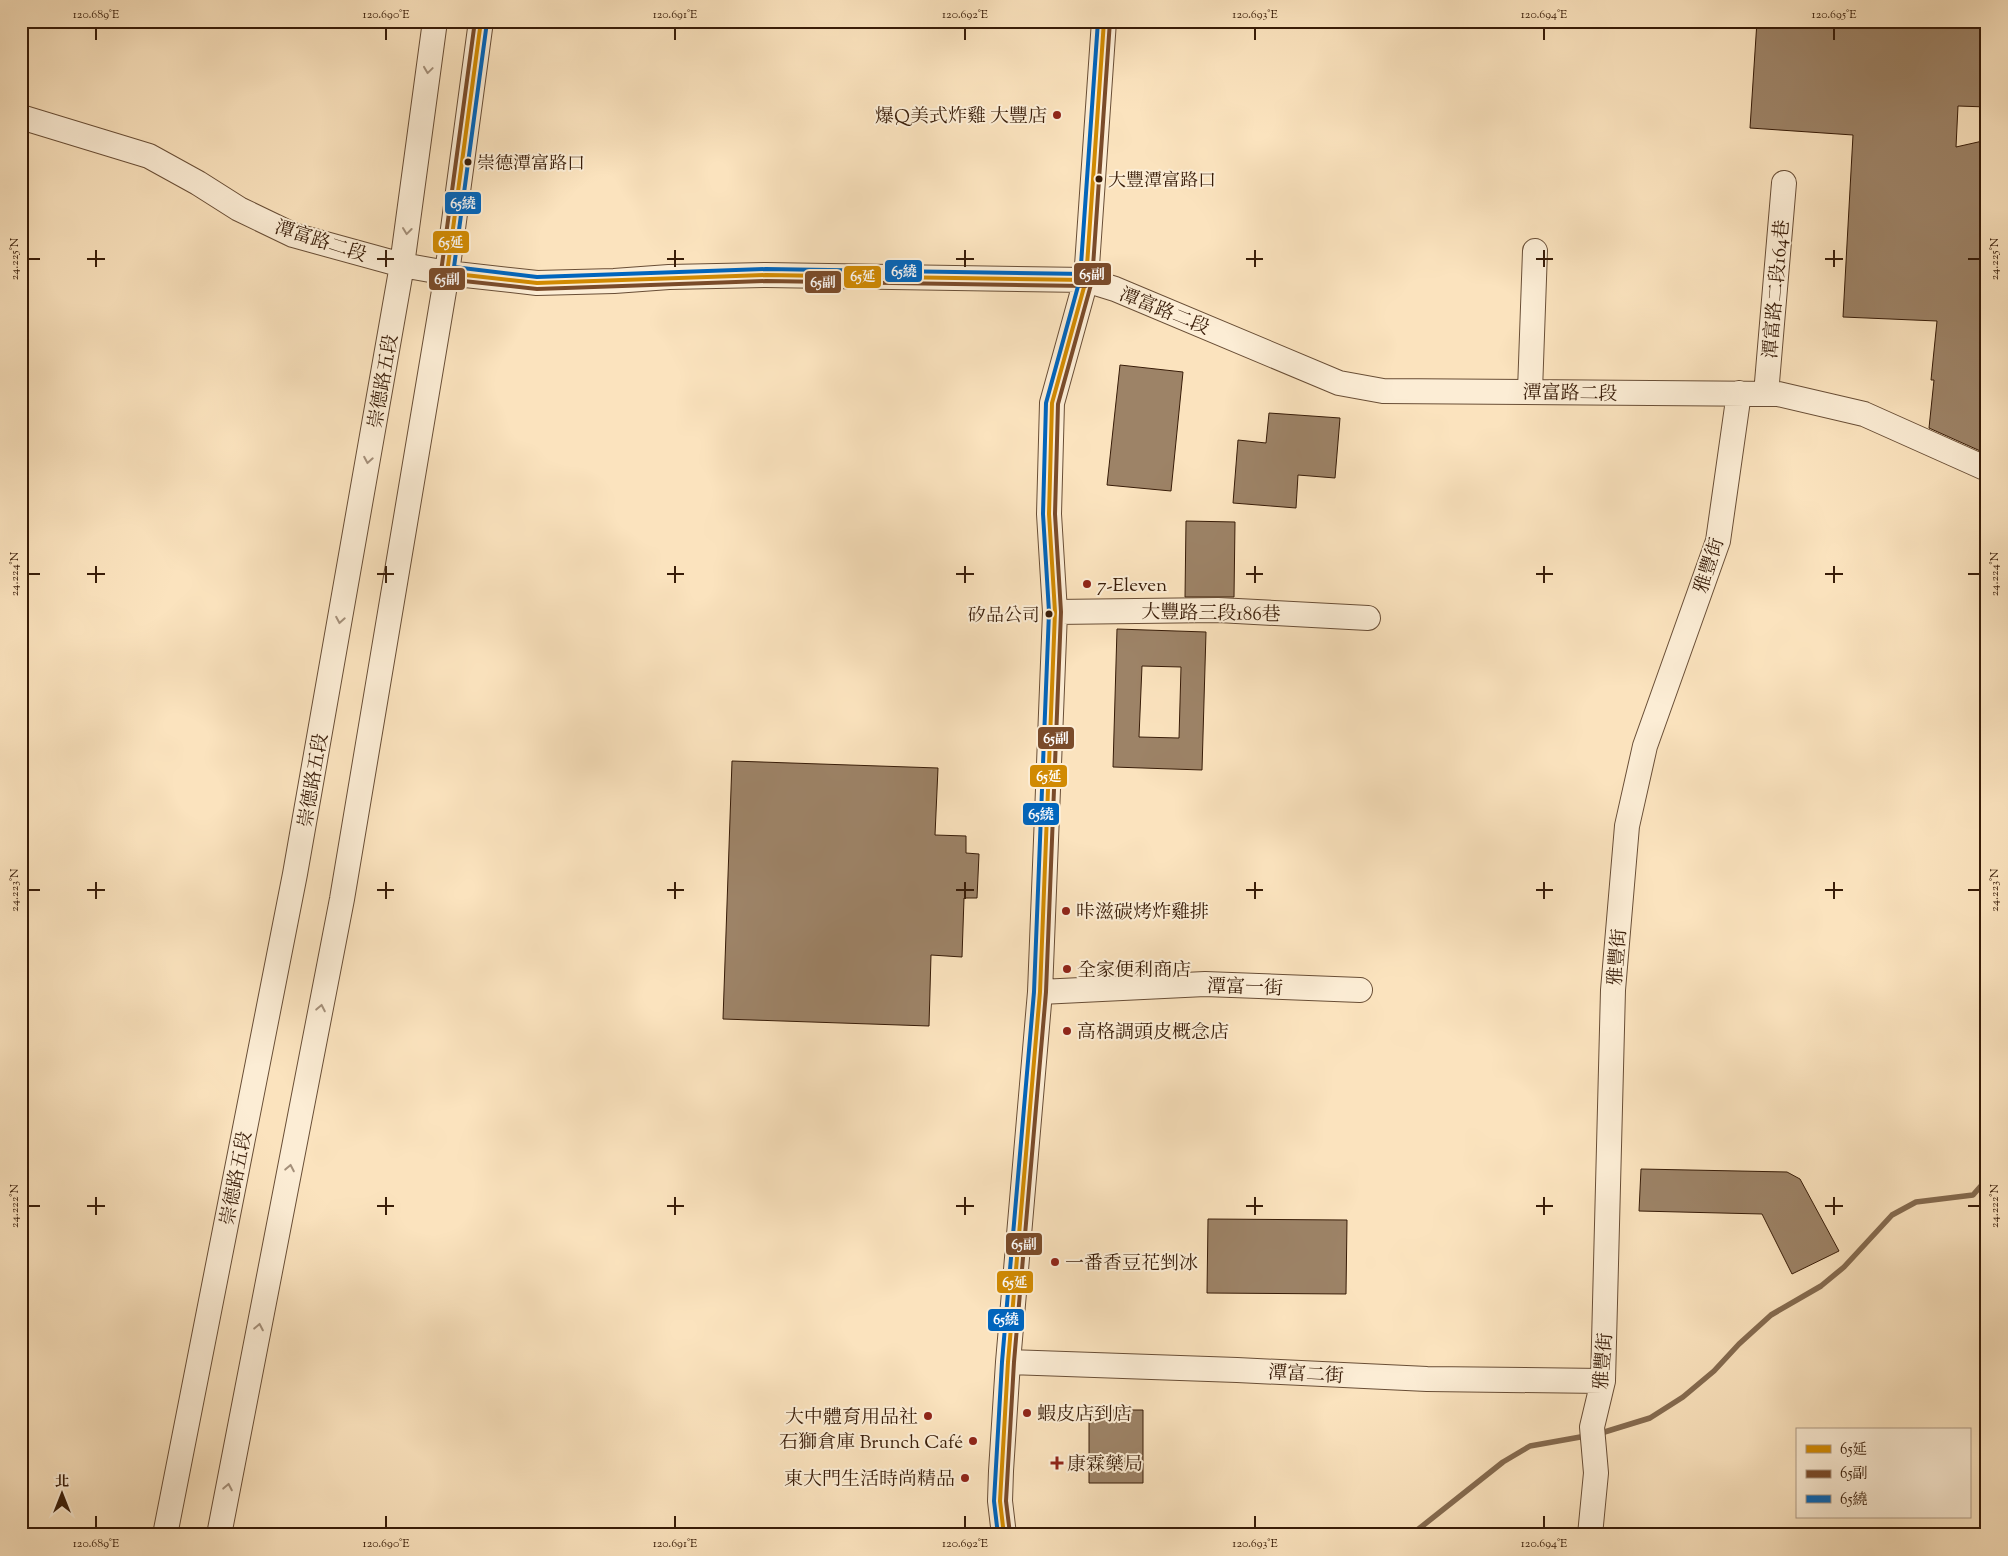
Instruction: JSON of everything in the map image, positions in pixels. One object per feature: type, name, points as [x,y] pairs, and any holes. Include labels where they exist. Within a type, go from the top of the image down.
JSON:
[{"type":"street","name":"崇德路五段","points":[[165,1535],[296,874],[402,266],[435,21]]},
{"type":"street","points":[[219,1535],[342,899],[447,273],[481,21]]},
{"type":"street","points":[[1004,1535],[1000,1501],[1008,1362],[1040,992],[1054,612],[1049,514],[1052,403],[1086,280],[1104,21]]},
{"type":"street","name":"潭富路二段","points":[[21,117],[149,156],[198,183],[239,209],[293,235],[402,266],[447,273],[536,282],[614,281],[670,276],[766,275],[1086,280],[1124,293],[1339,383],[1383,391],[1778,394],[1864,414],[1987,469]]},
{"type":"street","name":"潭富路二段164巷","points":[[1766,394],[1784,183]]},
{"type":"street","points":[[1530,391],[1534,251]]},
{"type":"street","name":"雅豐街","points":[[1590,1535],[1596,1474],[1592,1427],[1604,1381],[1613,990],[1627,826],[1645,746],[1718,541],[1739,393]]},
{"type":"street","name":"大豐路三段186巷","points":[[1054,612],[1218,610],[1368,618]]},
{"type":"street","name":"潭富一街","points":[[1040,992],[1206,984],[1360,990]]},
{"type":"street","name":"潭富二街","points":[[1008,1362],[1427,1379],[1604,1381]]},
{"type":"building","points":[[1757,21],[1987,21],[1987,107],[1958,106],[1956,147],[1987,140],[1987,454],[1929,428],[1934,380],[1931,380],[1937,321],[1843,317],[1853,135],[1750,128]]},
{"type":"building","points":[[1120,365],[1183,372],[1171,491],[1107,485]]},
{"type":"building","points":[[1269,413],[1340,418],[1335,478],[1298,475],[1296,508],[1233,503],[1238,440],[1266,443]]},
{"type":"building","points":[[1186,521],[1235,522],[1234,597],[1185,597]]},
{"type":"building","points":[[1117,629],[1206,632],[1202,770],[1113,767]],"holes":[[[1142,666],[1181,667],[1179,738],[1139,737]]]},
{"type":"building","points":[[732,761],[938,768],[935,835],[966,836],[966,853],[979,854],[977,898],[964,898],[962,957],[931,955],[929,1026],[723,1019]]},
{"type":"building","points":[[1641,1169],[1787,1172],[1800,1179],[1839,1251],[1792,1274],[1762,1214],[1639,1211]]},
{"type":"building","points":[[1208,1219],[1347,1220],[1346,1294],[1207,1293]]},
{"type":"building","points":[[1089,1410],[1143,1410],[1143,1483],[1089,1483]]},
{"type":"waterway","points":[[1598,1434],[1650,1418],[1683,1397],[1714,1371],[1739,1344],[1771,1315],[1821,1286],[1844,1267],[1892,1215],[1916,1202],[1973,1195],[1987,1179]]},
{"type":"waterway","points":[[1411,1535],[1503,1462],[1530,1446],[1586,1436]]},
{"type":"transit line","name":"65副","points":[[475,21],[441,272],[445,279],[537,289],[766,281],[1086,286]]},
{"type":"transit line","name":"65延","points":[[481,21],[447,273],[537,283],[766,275],[1086,280]]},
{"type":"transit line","name":"65繞","points":[[998,1535],[994,1501],[1002,1362],[1034,992],[1049,612],[1043,514],[1046,403],[1080,279],[1098,21]]},
{"type":"transit line","name":"65延","points":[[1004,1535],[1000,1501],[1008,1362],[1040,992],[1055,612],[1049,514],[1052,403],[1086,280],[1104,21]]},
{"type":"transit line","name":"65副","points":[[1010,1534],[1006,1501],[1014,1362],[1046,992],[1061,612],[1055,514],[1058,404],[1092,281],[1110,21]]},
{"type":"transit line","name":"65繞","points":[[487,22],[454,267],[537,277],[766,269],[1086,274]]},
{"type":"place","name":"爆Q美式炸雞 大豐店","points":[[1057,115]]},
{"type":"place","name":"崇德潭富路口","points":[[468,162]]},
{"type":"place","name":"大豐潭富路口","points":[[1099,179]]},
{"type":"place","name":"7-Eleven","points":[[1087,584]]},
{"type":"place","name":"矽品公司","points":[[1049,614]]},
{"type":"place","name":"咔滋碳烤炸雞排","points":[[1066,911]]},
{"type":"place","name":"全家便利商店","points":[[1067,969]]},
{"type":"place","name":"高格調頭皮概念店","points":[[1067,1031]]},
{"type":"place","name":"一番香豆花剉冰","points":[[1055,1262]]},
{"type":"place","name":"蝦皮店到店","points":[[1027,1413]]},
{"type":"place","name":"大中體育用品社","points":[[928,1416]]},
{"type":"place","name":"石獅倉庫 Brunch Café","points":[[973,1441]]},
{"type":"place","name":"康霖藥局","points":[[1057,1463]]},
{"type":"place","name":"東大門生活時尚精品","points":[[965,1478]]}]
